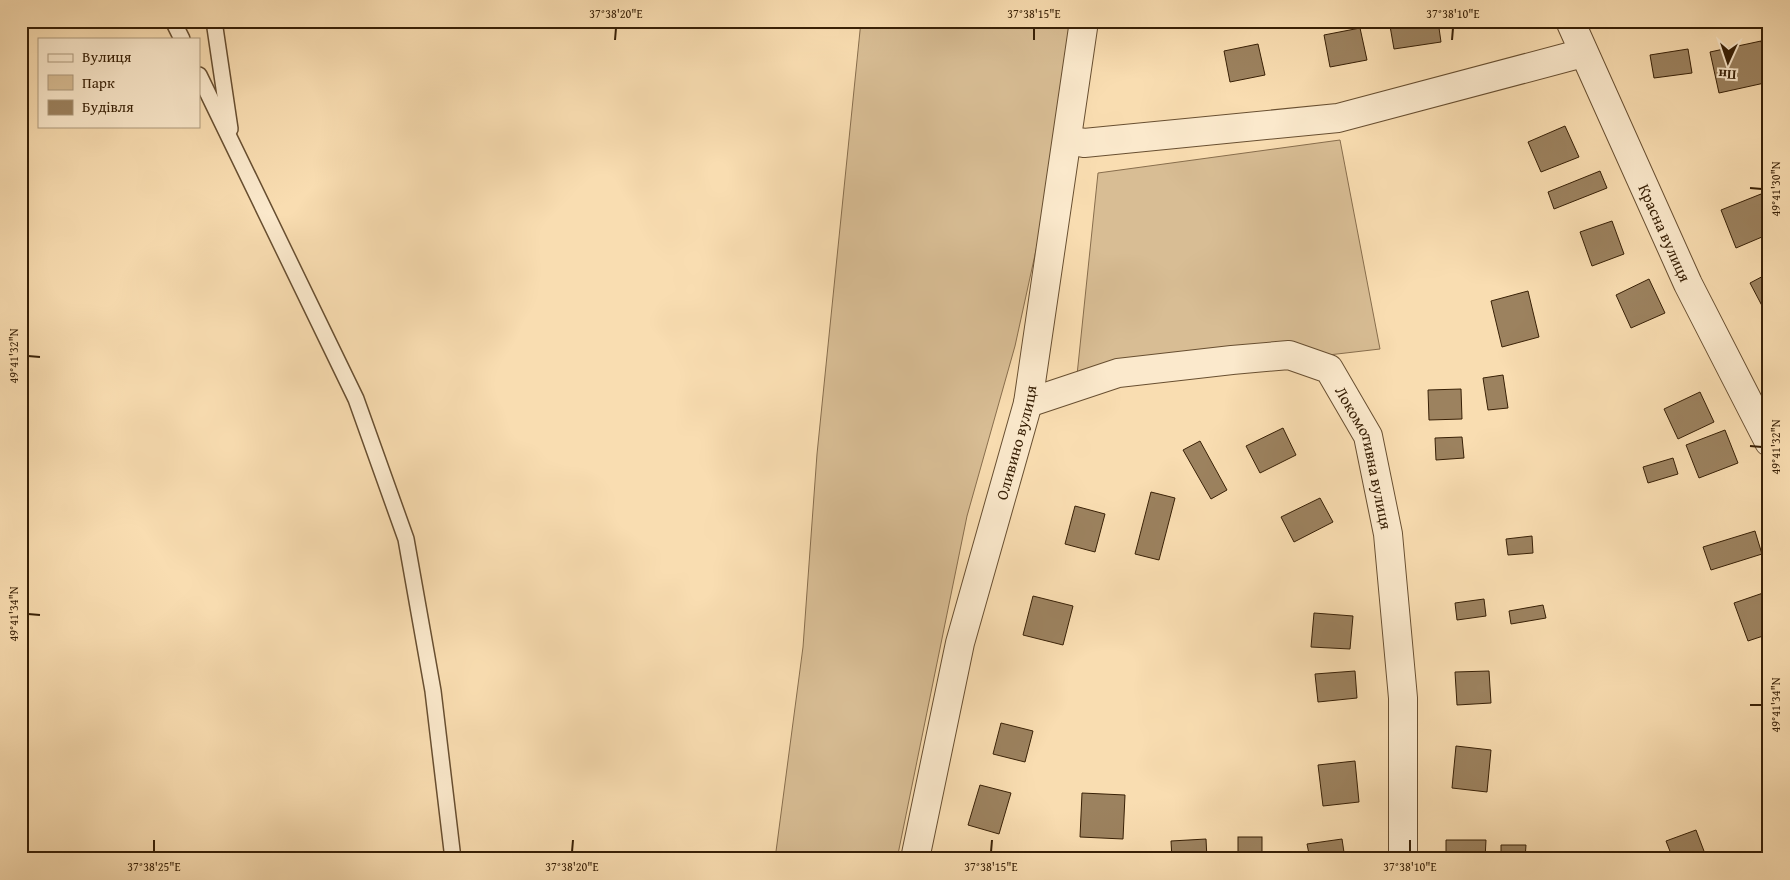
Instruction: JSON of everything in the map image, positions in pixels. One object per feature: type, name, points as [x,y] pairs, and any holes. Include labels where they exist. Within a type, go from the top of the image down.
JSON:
[{"type":"street","name":"Оливино вулиця","points":[[915,859],[960,643],[1028,403],[1084,21]]},
{"type":"street","name":"Красна вулиця","points":[[1570,21],[1688,284],[1769,442]]},
{"type":"street","points":[[1068,140],[1084,143],[1338,118],[1584,53]]},
{"type":"street","name":"Локомотивна вулиця","points":[[1028,403],[1118,373],[1213,362],[1289,355],[1329,369],[1368,436],[1388,534],[1404,698],[1403,859]]},
{"type":"lane","points":[[173,21],[182,38]]},
{"type":"lane","points":[[214,21],[233,145]]},
{"type":"lane","points":[[200,77],[356,399],[406,539],[433,691],[453,859]]},
{"type":"green space","points":[[861,21],[1070,21],[1038,241],[1015,346],[967,516],[897,859],[775,859],[803,647],[817,454]]},
{"type":"green space","points":[[1340,140],[1380,349],[1208,369],[1077,375],[1098,173]]},
{"type":"building","points":[[1421,21],[1438,21],[1441,42],[1394,49],[1390,26]]},
{"type":"building","points":[[1360,28],[1367,60],[1330,67],[1324,35]]},
{"type":"building","points":[[1761,41],[1769,73],[1769,82],[1719,93],[1710,52]]},
{"type":"building","points":[[1258,44],[1265,75],[1230,82],[1224,51]]},
{"type":"building","points":[[1688,49],[1692,73],[1654,78],[1650,55]]},
{"type":"building","points":[[1565,126],[1579,157],[1541,172],[1528,142]]},
{"type":"building","points":[[1600,171],[1607,188],[1554,209],[1548,192]]},
{"type":"building","points":[[1761,194],[1769,213],[1769,234],[1736,248],[1721,210]]},
{"type":"building","points":[[1612,221],[1624,254],[1592,266],[1580,232]]},
{"type":"building","points":[[1769,273],[1769,319],[1750,283]]},
{"type":"building","points":[[1649,279],[1665,313],[1631,328],[1616,295]]},
{"type":"building","points":[[1528,291],[1539,337],[1502,347],[1491,301]]},
{"type":"building","points":[[1503,375],[1508,408],[1488,410],[1483,378]]},
{"type":"building","points":[[1461,389],[1462,419],[1429,420],[1428,390]]},
{"type":"building","points":[[1700,392],[1714,422],[1678,439],[1664,409]]},
{"type":"building","points":[[1283,428],[1296,455],[1260,473],[1246,446]]},
{"type":"building","points":[[1725,430],[1738,463],[1699,478],[1686,445]]},
{"type":"building","points":[[1462,437],[1464,458],[1436,460],[1435,438]]},
{"type":"building","points":[[1200,441],[1227,490],[1211,499],[1183,450]]},
{"type":"building","points":[[1673,458],[1678,474],[1648,483],[1643,467]]},
{"type":"building","points":[[1151,492],[1175,498],[1159,560],[1135,554]]},
{"type":"building","points":[[1320,498],[1333,522],[1294,542],[1281,517]]},
{"type":"building","points":[[1075,506],[1105,514],[1095,552],[1065,544]]},
{"type":"building","points":[[1755,531],[1762,554],[1711,570],[1703,547]]},
{"type":"building","points":[[1532,536],[1533,553],[1508,555],[1506,539]]},
{"type":"building","points":[[1766,592],[1769,600],[1769,634],[1748,641],[1734,603]]},
{"type":"building","points":[[1033,596],[1073,606],[1063,645],[1023,635]]},
{"type":"building","points":[[1484,599],[1486,616],[1457,620],[1455,603]]},
{"type":"building","points":[[1543,605],[1546,618],[1511,624],[1509,611]]},
{"type":"building","points":[[1314,613],[1353,616],[1350,649],[1311,647]]},
{"type":"building","points":[[1355,671],[1357,698],[1318,702],[1315,674]]},
{"type":"building","points":[[1489,671],[1491,703],[1457,705],[1455,672]]},
{"type":"building","points":[[1001,723],[1033,731],[1025,762],[993,754]]},
{"type":"building","points":[[1456,746],[1491,750],[1487,792],[1452,788]]},
{"type":"building","points":[[1355,761],[1359,802],[1323,806],[1318,765]]},
{"type":"building","points":[[980,785],[1011,793],[999,834],[968,825]]},
{"type":"building","points":[[1082,793],[1125,795],[1123,839],[1080,837]]},
{"type":"building","points":[[1696,830],[1707,859],[1673,859],[1666,841]]},
{"type":"building","points":[[1238,837],[1262,837],[1262,859],[1238,859]]},
{"type":"building","points":[[1206,839],[1207,859],[1172,859],[1171,841]]},
{"type":"building","points":[[1342,839],[1345,859],[1310,859],[1307,844]]},
{"type":"building","points":[[1446,840],[1486,840],[1485,859],[1446,859]]},
{"type":"building","points":[[1501,845],[1526,845],[1525,859],[1501,859]]}]
